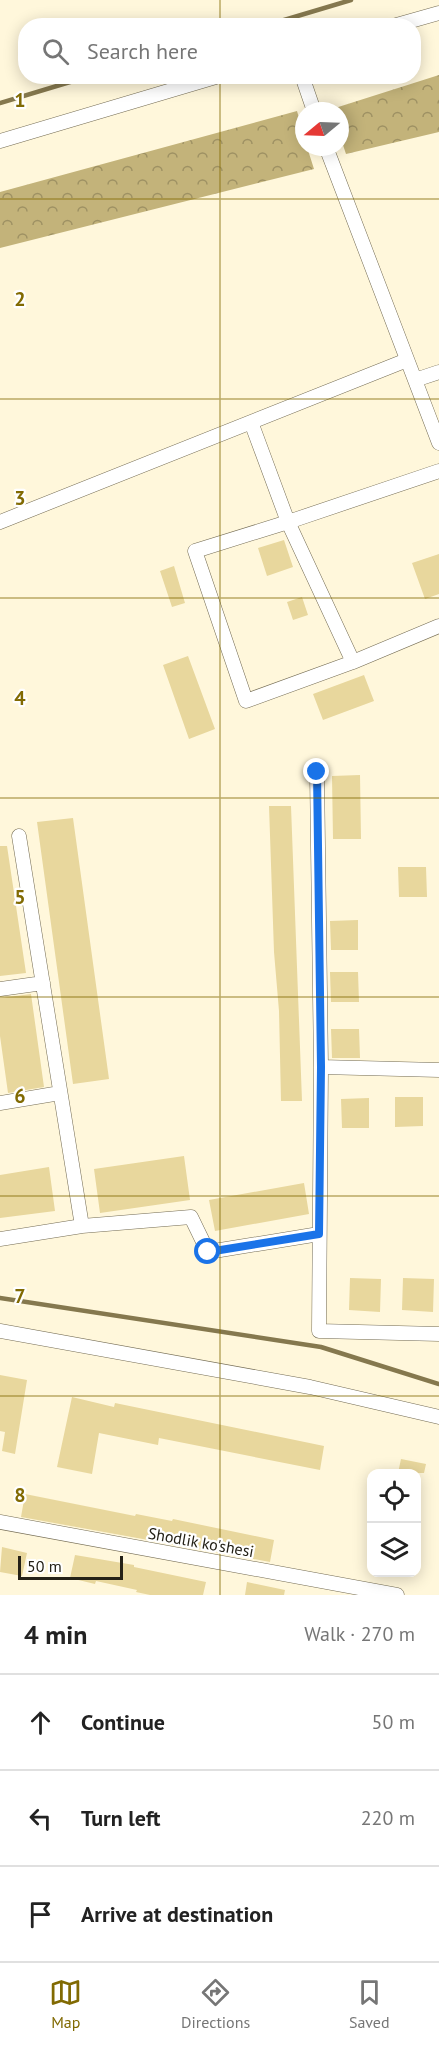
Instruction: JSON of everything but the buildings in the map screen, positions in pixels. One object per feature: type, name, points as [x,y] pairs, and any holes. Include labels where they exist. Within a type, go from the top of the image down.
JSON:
[{"type":"street","points":[[421,18],[439,13]]},
{"type":"street","points":[[0,141],[192,84]]},
{"type":"street","points":[[305,84],[311,102]]},
{"type":"street","points":[[329,156],[439,443]]},
{"type":"street","points":[[0,522],[407,360]]},
{"type":"street","points":[[415,380],[439,372]]},
{"type":"street","points":[[251,422],[288,522],[353,662]]},
{"type":"street","points":[[439,471],[195,551],[246,701],[353,662],[439,626]]},
{"type":"street","points":[[317,772],[321,1067],[319,1331],[439,1334]]},
{"type":"street","points":[[19,836],[82,1226]]},
{"type":"street","points":[[0,989],[43,983]]},
{"type":"street","points":[[321,1067],[439,1070]]},
{"type":"street","points":[[0,1103],[60,1093]]},
{"type":"street","points":[[0,1239],[82,1226],[191,1217],[208,1252],[319,1234]]},
{"type":"street","points":[[0,1331],[310,1387],[439,1418]]},
{"type":"street","name":"Shodlik ko'shesi","points":[[0,1522],[397,1595]]},
{"type":"green space","points":[[439,75],[439,132],[349,153],[349,104],[411,84],[421,84],[421,81]]},
{"type":"green space","points":[[295,112],[295,156],[310,156],[314,169],[0,248],[0,192]]},
{"type":"waterway","points":[[291,18],[351,0]]},
{"type":"waterway","points":[[0,103],[63,84]]},
{"type":"waterway","points":[[0,1298],[321,1347],[439,1384]]},
{"type":"route","points":[[208,1252],[319,1234],[321,1067],[317,772]]}]
